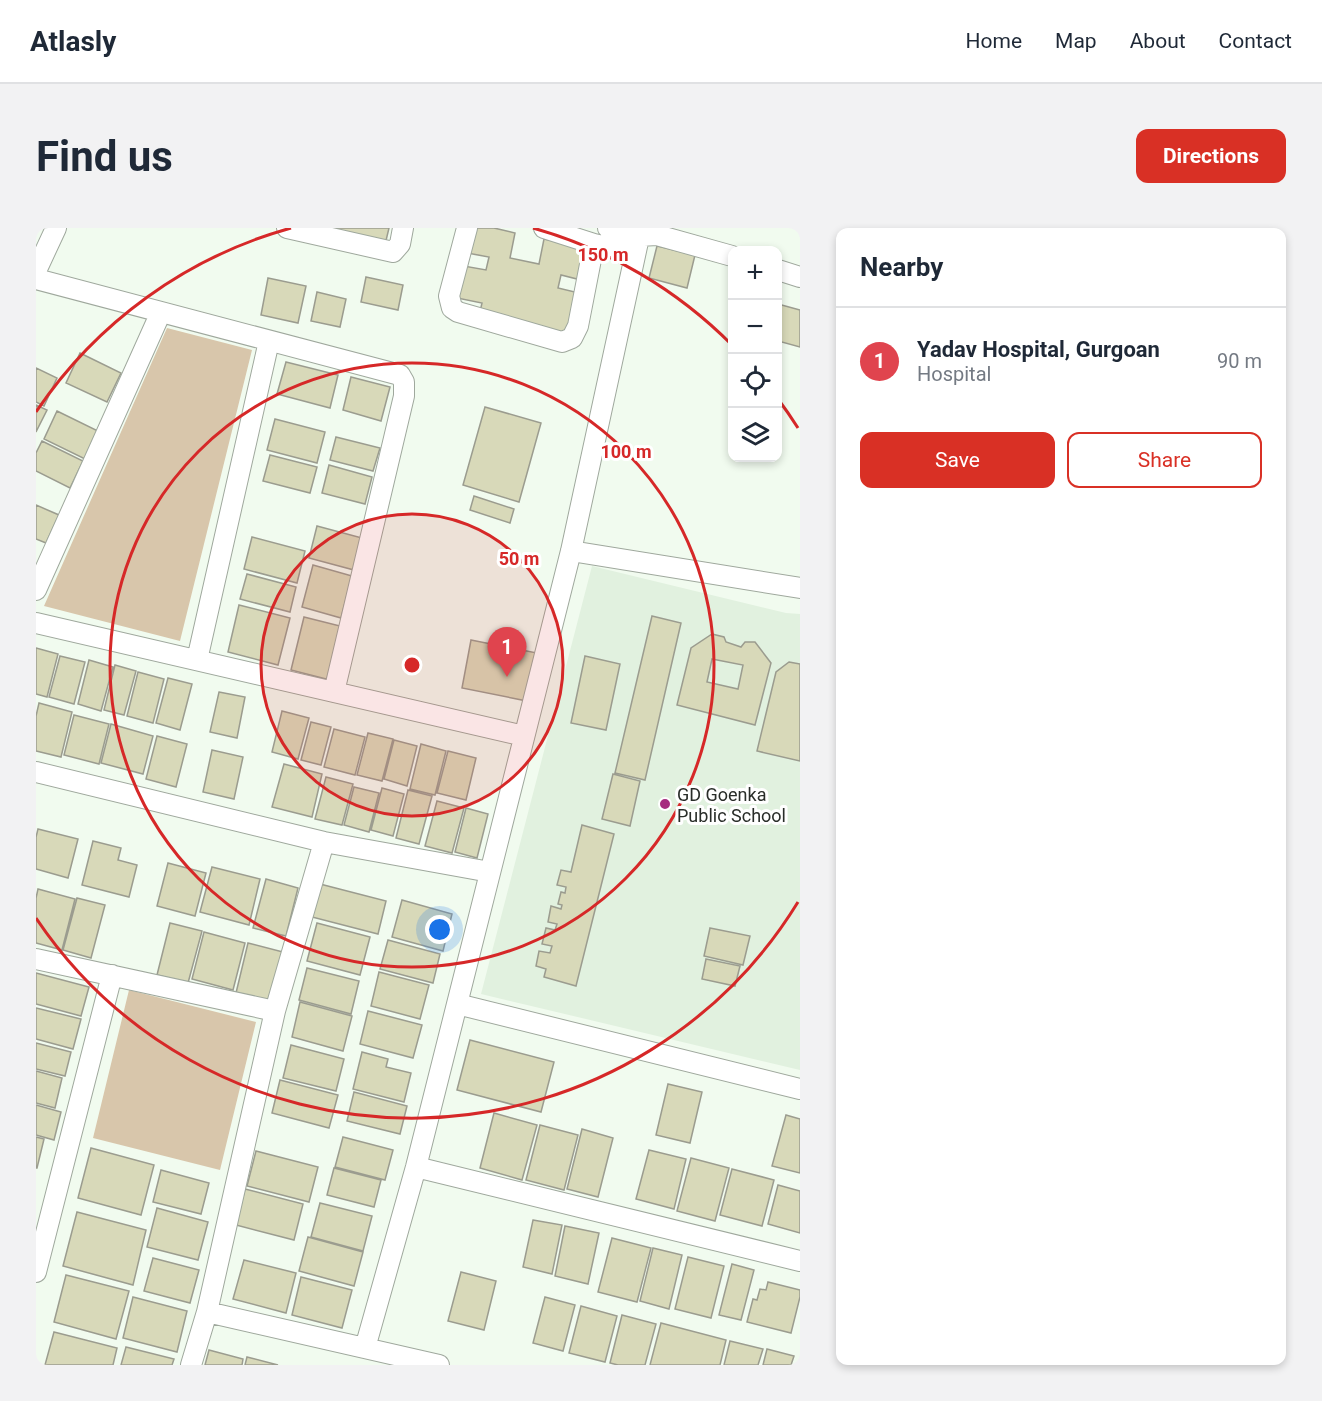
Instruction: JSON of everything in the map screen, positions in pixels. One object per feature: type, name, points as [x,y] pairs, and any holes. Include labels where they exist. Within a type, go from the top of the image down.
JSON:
[{"type":"street","points":[[36,271],[56,228]]},
{"type":"street","points":[[290,228],[393,252],[400,244],[403,228]]},
{"type":"street","points":[[467,228],[449,296],[452,308],[458,312],[562,342],[572,338],[578,326],[594,244]]},
{"type":"street","points":[[544,228],[594,244],[657,235],[728,255]]},
{"type":"street","points":[[608,228],[638,239]]},
{"type":"street","points":[[365,1348],[416,1167],[571,551],[638,239]]},
{"type":"street","points":[[782,272],[800,277]]},
{"type":"street","points":[[36,279],[400,375],[404,382],[404,396],[334,692]]},
{"type":"street","points":[[36,590],[161,312]]},
{"type":"street","points":[[197,660],[269,341]]},
{"type":"street","points":[[571,551],[800,588]]},
{"type":"street","points":[[36,623],[524,736]]},
{"type":"street","points":[[36,772],[324,842],[490,872]]},
{"type":"street","points":[[191,1365],[207,1312],[275,1011],[324,842]]},
{"type":"street","points":[[36,959],[275,1011]]},
{"type":"street","points":[[36,1272],[112,975]]},
{"type":"street","points":[[457,1004],[800,1089]]},
{"type":"street","points":[[416,1167],[800,1261]]},
{"type":"street","points":[[207,1312],[439,1365]]},
{"type":"shaded area","points":[[167,328],[252,350],[180,641],[44,606]]},
{"type":"shaded area","name":"GD Goenka Public School","points":[[592,566],[786,613],[800,614],[800,1070],[481,994]]},
{"type":"shaded area","points":[[129,990],[256,1022],[220,1170],[93,1138]]},
{"type":"building","points":[[307,228],[389,228],[384,249]]},
{"type":"building","points":[[472,228],[494,228],[515,233],[510,258],[539,264],[544,239],[588,248],[581,280],[561,275],[558,288],[579,293],[569,336],[479,316],[482,303],[457,298],[464,266],[486,270],[489,257],[467,253]]},
{"type":"building","points":[[657,246],[695,255],[687,288],[649,278]]},
{"type":"building","points":[[366,277],[403,285],[398,310],[361,302]]},
{"type":"building","points":[[268,278],[306,286],[298,323],[261,315]]},
{"type":"building","points":[[317,292],[346,299],[340,327],[311,321]]},
{"type":"building","points":[[782,305],[800,310],[800,347],[782,342]]},
{"type":"building","points":[[80,353],[121,373],[107,402],[66,383]]},
{"type":"building","points":[[286,362],[338,375],[330,408],[277,394]]},
{"type":"building","points":[[36,368],[57,378],[44,406],[36,402]]},
{"type":"building","points":[[351,377],[390,387],[381,421],[343,410]]},
{"type":"building","points":[[36,405],[47,410],[36,432]]},
{"type":"building","points":[[485,407],[541,423],[519,502],[463,485]]},
{"type":"building","points":[[57,411],[98,431],[85,459],[44,439]]},
{"type":"building","points":[[275,419],[325,432],[317,463],[267,450]]},
{"type":"building","points":[[336,437],[380,448],[373,471],[330,460]]},
{"type":"building","points":[[42,441],[83,461],[70,488],[36,471],[36,453]]},
{"type":"building","points":[[270,455],[317,467],[310,493],[263,481]]},
{"type":"building","points":[[329,465],[372,477],[365,504],[322,493]]},
{"type":"building","points":[[474,496],[514,509],[510,523],[470,510]]},
{"type":"building","points":[[36,505],[59,515],[46,543],[36,539]]},
{"type":"building","points":[[317,526],[362,538],[354,570],[309,558]]},
{"type":"building","points":[[252,537],[305,551],[297,583],[244,569]]},
{"type":"building","points":[[313,565],[352,576],[341,618],[302,607]]},
{"type":"building","points":[[247,574],[296,587],[290,612],[240,599]]},
{"type":"building","points":[[239,605],[290,618],[278,665],[228,652]]},
{"type":"building","points":[[652,616],[681,623],[645,780],[615,773]]},
{"type":"building","points":[[304,617],[344,627],[330,680],[291,670]]},
{"type":"building","points":[[712,634],[724,637],[726,642],[741,647],[745,642],[755,642],[771,663],[755,725],[677,705],[691,648]],"holes":[[[712,659],[743,665],[738,689],[707,682]]]},
{"type":"building","points":[[471,640],[537,653],[527,701],[462,688]]},
{"type":"building","points":[[36,648],[58,654],[47,697],[36,694]]},
{"type":"building","points":[[60,656],[85,662],[74,704],[49,697]]},
{"type":"building","points":[[585,656],[620,664],[606,730],[571,723]]},
{"type":"building","points":[[89,660],[113,667],[101,711],[78,704]]},
{"type":"building","points":[[789,662],[800,664],[800,761],[757,751],[776,672]]},
{"type":"building","points":[[115,665],[136,671],[124,715],[104,710]]},
{"type":"building","points":[[138,672],[164,679],[153,723],[127,716]]},
{"type":"building","points":[[168,678],[192,684],[180,730],[156,723]]},
{"type":"building","points":[[219,692],[245,697],[237,738],[210,732]]},
{"type":"building","points":[[39,703],[72,712],[61,757],[36,751],[36,716]]},
{"type":"building","points":[[282,711],[309,718],[298,759],[272,752]]},
{"type":"building","points":[[74,715],[109,724],[99,764],[64,755]]},
{"type":"building","points":[[311,722],[331,727],[321,765],[301,760]]},
{"type":"building","points":[[111,724],[153,736],[143,774],[101,763]]},
{"type":"building","points":[[334,729],[365,737],[355,775],[324,767]]},
{"type":"building","points":[[368,733],[393,739],[382,781],[357,775]]},
{"type":"building","points":[[157,736],[187,744],[176,787],[146,779]]},
{"type":"building","points":[[394,740],[417,746],[407,786],[384,779]]},
{"type":"building","points":[[421,744],[446,751],[435,795],[410,789]]},
{"type":"building","points":[[212,750],[243,757],[234,799],[203,792]]},
{"type":"building","points":[[448,751],[476,758],[466,800],[437,793]]},
{"type":"building","points":[[284,764],[322,774],[312,817],[272,807]]},
{"type":"building","points":[[613,774],[640,781],[630,826],[602,819]]},
{"type":"building","points":[[326,777],[353,784],[342,825],[315,819]]},
{"type":"building","points":[[354,787],[379,793],[369,832],[344,825]]},
{"type":"building","points":[[382,788],[404,794],[393,836],[371,830]]},
{"type":"building","points":[[408,790],[432,796],[419,844],[396,838]]},
{"type":"building","points":[[437,801],[464,808],[452,853],[425,846]]},
{"type":"building","points":[[466,808],[488,814],[477,858],[455,852]]},
{"type":"building","points":[[582,825],[614,834],[576,986],[544,977],[546,969],[536,966],[539,951],[550,953],[552,946],[542,944],[546,928],[555,930],[557,924],[548,922],[551,906],[561,909],[562,905],[558,904],[561,892],[565,893],[566,887],[557,885],[561,870],[571,872]]},
{"type":"building","points":[[38,829],[78,839],[68,878],[36,869]]},
{"type":"building","points":[[93,841],[121,848],[118,860],[137,865],[129,897],[82,885]]},
{"type":"building","points":[[168,863],[206,873],[195,916],[157,906]]},
{"type":"building","points":[[212,867],[260,879],[249,925],[200,912]]},
{"type":"building","points":[[266,879],[298,888],[286,936],[253,928]]},
{"type":"building","points":[[320,884],[386,901],[378,934],[312,917]]},
{"type":"building","points":[[38,889],[75,899],[62,950],[36,943]]},
{"type":"building","points":[[77,898],[105,905],[91,958],[63,950]]},
{"type":"building","points":[[402,900],[452,914],[443,951],[392,937]]},
{"type":"building","points":[[170,923],[202,931],[188,983],[157,975]]},
{"type":"building","points":[[317,923],[370,937],[360,975],[307,961]]},
{"type":"building","points":[[710,928],[750,936],[743,965],[704,956]]},
{"type":"building","points":[[204,932],[245,943],[233,990],[192,979]]},
{"type":"building","points":[[388,940],[440,954],[433,983],[380,969]]},
{"type":"building","points":[[248,943],[283,952],[270,1002],[236,993]]},
{"type":"building","points":[[706,959],[740,966],[735,986],[702,979]]},
{"type":"building","points":[[307,968],[359,981],[351,1014],[299,1000]]},
{"type":"building","points":[[379,972],[429,985],[420,1019],[371,1006]]},
{"type":"building","points":[[36,973],[89,987],[81,1016],[36,1004]]},
{"type":"building","points":[[300,1002],[352,1016],[343,1051],[292,1037]]},
{"type":"building","points":[[36,1008],[81,1019],[73,1049],[36,1039]]},
{"type":"building","points":[[368,1011],[422,1025],[413,1058],[360,1044]]},
{"type":"building","points":[[470,1040],[554,1062],[541,1112],[457,1090]]},
{"type":"building","points":[[36,1043],[71,1052],[65,1076],[36,1069]]},
{"type":"building","points":[[291,1045],[344,1059],[336,1091],[283,1078]]},
{"type":"building","points":[[362,1052],[388,1059],[386,1067],[411,1073],[404,1102],[353,1089]]},
{"type":"building","points":[[36,1071],[62,1078],[55,1108],[36,1103]]},
{"type":"building","points":[[280,1080],[338,1095],[329,1128],[272,1113]]},
{"type":"building","points":[[668,1084],[702,1092],[690,1143],[656,1135]]},
{"type":"building","points":[[354,1092],[407,1106],[400,1134],[347,1121]]},
{"type":"building","points":[[36,1105],[61,1112],[54,1140],[36,1135]]},
{"type":"building","points":[[494,1113],[537,1125],[522,1180],[480,1168]]},
{"type":"building","points":[[786,1115],[800,1119],[800,1173],[772,1166]]},
{"type":"building","points":[[540,1125],[578,1135],[564,1190],[526,1180]]},
{"type":"building","points":[[582,1129],[613,1138],[598,1197],[567,1189]]},
{"type":"building","points":[[36,1137],[44,1139],[37,1168],[36,1168]]},
{"type":"building","points":[[343,1137],[393,1150],[385,1180],[335,1167]]},
{"type":"building","points":[[91,1148],[154,1165],[141,1215],[78,1198]]},
{"type":"building","points":[[649,1150],[686,1159],[674,1209],[636,1199]]},
{"type":"building","points":[[256,1151],[318,1167],[309,1202],[247,1186]]},
{"type":"building","points":[[691,1158],[729,1168],[715,1221],[677,1211]]},
{"type":"building","points":[[334,1168],[381,1180],[374,1207],[327,1195]]},
{"type":"building","points":[[732,1169],[774,1180],[762,1226],[720,1215]]},
{"type":"building","points":[[161,1170],[209,1183],[201,1214],[153,1202]]},
{"type":"building","points":[[778,1185],[800,1191],[800,1233],[768,1224]]},
{"type":"building","points":[[245,1189],[303,1204],[294,1240],[236,1225]]},
{"type":"building","points":[[320,1203],[372,1216],[363,1251],[311,1237]]},
{"type":"building","points":[[157,1208],[208,1222],[198,1260],[147,1247]]},
{"type":"building","points":[[77,1212],[146,1230],[133,1285],[63,1266]]},
{"type":"building","points":[[533,1220],[562,1225],[552,1274],[523,1267]]},
{"type":"building","points":[[565,1226],[599,1233],[588,1284],[555,1276]]},
{"type":"building","points":[[308,1237],[363,1252],[354,1286],[299,1271]]},
{"type":"building","points":[[612,1238],[651,1248],[637,1302],[598,1292]]},
{"type":"building","points":[[653,1248],[682,1255],[669,1309],[640,1301]]},
{"type":"building","points":[[688,1257],[724,1266],[711,1318],[675,1309]]},
{"type":"building","points":[[153,1258],[199,1270],[190,1303],[144,1291]]},
{"type":"building","points":[[244,1260],[296,1273],[286,1313],[233,1299]]},
{"type":"building","points":[[732,1264],[754,1270],[741,1320],[719,1315]]},
{"type":"building","points":[[461,1272],[496,1281],[484,1330],[448,1321]]},
{"type":"building","points":[[66,1275],[129,1291],[116,1339],[54,1322]]},
{"type":"building","points":[[301,1277],[352,1290],[342,1328],[292,1315]]},
{"type":"building","points":[[768,1282],[800,1290],[791,1333],[747,1322],[753,1299],[757,1300],[760,1289],[766,1290]]},
{"type":"building","points":[[133,1297],[187,1311],[177,1352],[123,1338]]},
{"type":"building","points":[[545,1297],[575,1305],[563,1351],[533,1343]]},
{"type":"building","points":[[581,1306],[617,1316],[605,1362],[569,1353]]},
{"type":"building","points":[[622,1315],[656,1324],[645,1365],[610,1363]]},
{"type":"building","points":[[661,1323],[726,1340],[720,1365],[650,1365]]},
{"type":"building","points":[[54,1332],[117,1348],[113,1365],[45,1365]]},
{"type":"building","points":[[730,1341],[763,1349],[758,1365],[724,1365]]},
{"type":"building","points":[[126,1347],[174,1359],[172,1365],[121,1365]]},
{"type":"building","points":[[767,1349],[794,1356],[791,1365],[763,1365]]},
{"type":"building","points":[[209,1350],[243,1359],[242,1365],[205,1365]]},
{"type":"building","points":[[247,1357],[278,1365],[245,1365]]},
{"type":"place","name":"Yadav Hospital, Gurgoan","points":[[507,677]]},
{"type":"place","name":"GD Goenka Public School","points":[[665,804]]}]
